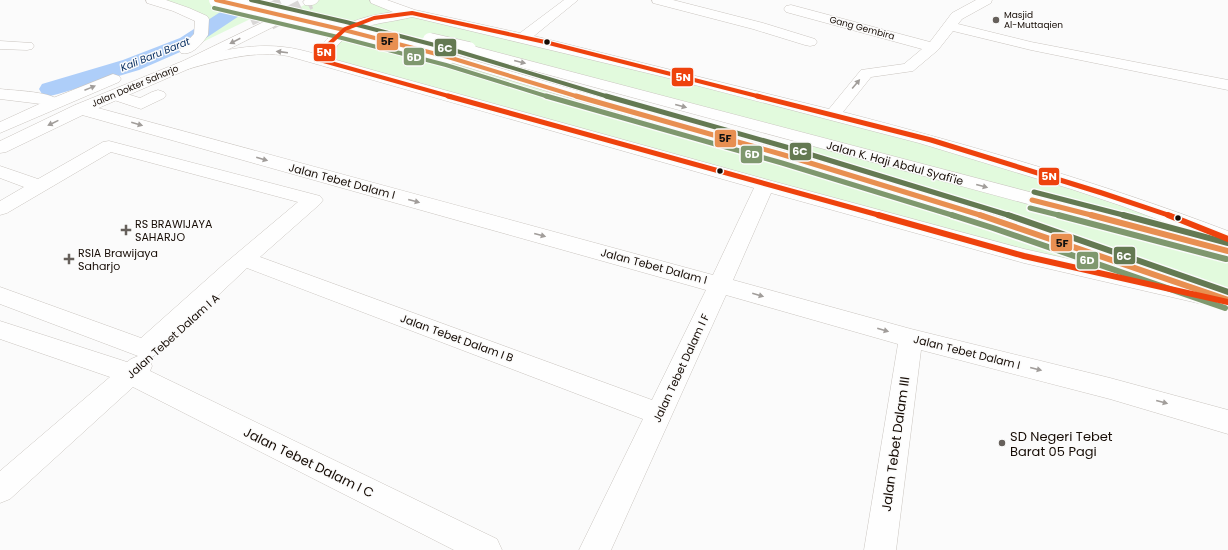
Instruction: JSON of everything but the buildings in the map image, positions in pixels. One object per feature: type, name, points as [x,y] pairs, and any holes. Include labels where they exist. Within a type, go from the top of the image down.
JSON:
[{"type":"street","points":[[152,0],[179,8],[202,19],[201,35],[190,52],[206,59],[254,51],[284,51],[1024,256],[1228,301]]},
{"type":"street","name":"Jalan K. Haji Abdul Syafi'ie","points":[[216,0],[344,30],[448,57],[784,155],[995,220],[1228,301]]},
{"type":"street","name":"Jalan K. Haji Abdul Syafi'ie","points":[[251,0],[469,49],[1228,251]]},
{"type":"street","points":[[376,0],[391,7],[412,13],[524,37],[931,140],[1015,165],[1185,221],[1228,239]]},
{"type":"street","points":[[524,37],[572,0]]},
{"type":"street","points":[[658,0],[758,26],[810,42]]},
{"type":"street","points":[[960,0],[982,2]]},
{"type":"street","points":[[834,115],[844,99],[866,73],[908,68],[933,47],[957,16],[982,2]]},
{"type":"street","points":[[758,26],[769,18],[787,11]]},
{"type":"street","name":"Gang Gembira","points":[[787,11],[933,47]]},
{"type":"street","points":[[320,60],[329,44],[345,29],[374,18],[412,13]]},
{"type":"street","name":"Jalan Dokter Saharjo","points":[[0,148],[81,109],[114,95],[250,20]]},
{"type":"street","name":"Jalan Dokter Saharjo","points":[[164,58],[190,52],[270,23]]},
{"type":"street","points":[[950,26],[1031,46],[1228,85]]},
{"type":"street","points":[[0,45],[27,46]]},
{"type":"street","name":"Jalan Dokter Saharjo","points":[[0,128],[54,103],[128,73]]},
{"type":"street","points":[[0,94],[44,99],[54,103]]},
{"type":"street","points":[[114,95],[141,104],[158,95]]},
{"type":"street","name":"Jalan Tebet Dalam I","points":[[81,109],[720,284],[910,338],[1102,387],[1228,422]]},
{"type":"street","points":[[0,209],[109,146],[313,200],[231,270],[145,349],[0,295]]},
{"type":"street","points":[[0,172],[39,186]]},
{"type":"street","name":"Jalan Tebet Dalam I A","points":[[0,489],[131,374],[344,182]]},
{"type":"street","name":"Jalan Tebet Dalam I F","points":[[595,550],[765,185]]},
{"type":"street","name":"Jalan Tebet Dalam I B","points":[[254,263],[659,414]]},
{"type":"street","name":"Jalan Tebet Dalam I C","points":[[0,330],[131,374],[486,550]]},
{"type":"street","name":"Jalan Tebet Dalam III","points":[[880,550],[910,338]]},
{"type":"green space","points":[[152,0],[211,0],[263,13],[186,50],[202,19]]},
{"type":"green space","points":[[313,0],[376,0],[391,7],[931,140],[1228,239],[1228,302],[1027,257],[320,60],[344,30],[806,162],[816,142],[469,49],[297,9]]},
{"type":"waterway","name":"Kali Baru Barat","points":[[50,89],[131,65],[187,42],[251,0]]},
{"type":"tunnel","points":[[270,23],[310,2]]},
{"type":"tunnel","points":[[250,19],[282,4]]},
{"type":"transit line","name":"5F","points":[[216,0],[344,30],[448,57],[538,85],[784,155],[995,220],[1228,300]]},
{"type":"transit line","name":"6C","points":[[251,0],[346,22],[450,49],[540,77],[786,147],[998,212],[1228,292]]},
{"type":"transit line","name":"6D","points":[[214,8],[342,38],[446,65],[536,93],[782,163],[993,228],[1225,308]]},
{"type":"transit line","name":"5N","points":[[1228,239],[1185,221],[1102,193],[931,140],[545,42],[412,13],[374,18],[345,29],[329,44],[320,60],[1024,256],[1228,302]]},
{"type":"transit line","name":"6C","points":[[1034,192],[1228,243]]},
{"type":"transit line","name":"5F","points":[[1032,200],[1228,251]]},
{"type":"transit line","name":"6D","points":[[1030,208],[1226,259]]},
{"type":"place","name":"Masjid Al-Muttaqien","points":[[996,20]]},
{"type":"place","name":"RS BRAWIJAYA SAHARJO","points":[[126,230]]},
{"type":"place","name":"RSIA Brawijaya Saharjo","points":[[69,259]]},
{"type":"place","name":"SD Negeri Tebet Barat 05 Pagi","points":[[1002,443]]}]
